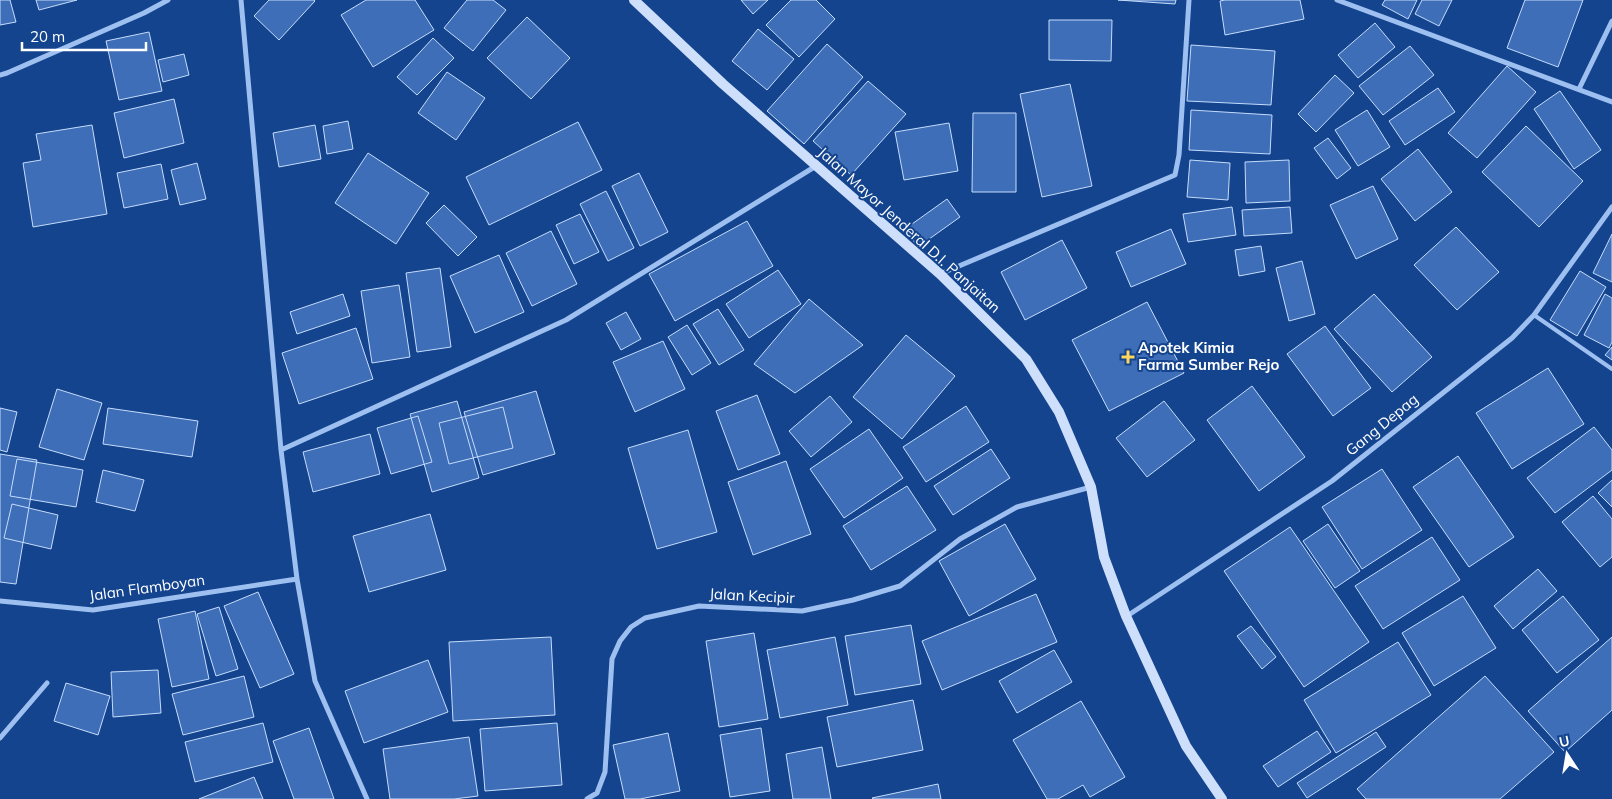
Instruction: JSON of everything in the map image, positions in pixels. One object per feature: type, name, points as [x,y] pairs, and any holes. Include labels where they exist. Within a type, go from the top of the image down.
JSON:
[{"type":"main road","name":"Jalan Mayor Jenderal D.I. Panjaitan","points":[[634,0],[723,84],[940,274],[1026,359],[1059,412],[1091,487],[1104,557],[1126,616],[1186,746],[1222,799]]},
{"type":"street","points":[[0,74],[7,73],[144,13],[168,0]]},
{"type":"street","points":[[241,0],[281,450],[297,579],[315,681],[367,799]]},
{"type":"street","points":[[940,274],[1175,174],[1179,156],[1189,0]]},
{"type":"street","points":[[1336,0],[1612,102]]},
{"type":"street","points":[[1579,90],[1612,21]]},
{"type":"street","points":[[281,450],[566,320],[817,166]]},
{"type":"street","name":"Gang Depag","points":[[1126,616],[1332,481],[1512,338],[1534,315],[1612,207]]},
{"type":"street","name":"Jalan Kecipir","points":[[587,799],[597,793],[605,772],[612,660],[620,641],[631,627],[645,618],[700,606],[802,611],[854,600],[900,586],[960,539],[1016,507],[1091,487]]},
{"type":"street","name":"Jalan Flamboyan","points":[[0,600],[93,610],[297,579]]},
{"type":"street","points":[[0,738],[47,683]]},
{"type":"lane","points":[[1534,315],[1612,370]]},
{"type":"building","points":[[0,0],[10,0],[16,22],[0,25]]},
{"type":"building","points":[[36,0],[77,0],[39,10]]},
{"type":"building","points":[[269,0],[315,1],[279,40],[254,16]]},
{"type":"building","points":[[366,0],[415,0],[434,30],[373,67],[341,15]]},
{"type":"building","points":[[467,0],[493,0],[506,10],[473,51],[444,28]]},
{"type":"building","points":[[741,0],[768,0],[753,14]]},
{"type":"building","points":[[791,0],[816,0],[835,19],[799,57],[766,25]]},
{"type":"building","points":[[1118,0],[1176,0],[1175,4]]},
{"type":"building","points":[[1300,0],[1304,19],[1225,35],[1220,1]]},
{"type":"building","points":[[1385,0],[1417,0],[1408,19],[1382,5]]},
{"type":"building","points":[[1422,0],[1452,0],[1439,26],[1415,14]]},
{"type":"building","points":[[1525,0],[1583,0],[1558,67],[1507,48]]},
{"type":"building","points":[[527,17],[570,58],[531,99],[487,58]]},
{"type":"building","points":[[1049,20],[1112,20],[1111,61],[1049,60]]},
{"type":"building","points":[[1375,23],[1395,47],[1358,78],[1338,55]]},
{"type":"building","points":[[758,29],[794,59],[767,90],[732,61]]},
{"type":"building","points":[[149,32],[162,91],[119,100],[106,41]]},
{"type":"building","points":[[433,38],[454,58],[417,95],[397,77]]},
{"type":"building","points":[[827,44],[863,77],[804,144],[767,111]]},
{"type":"building","points":[[1191,45],[1275,51],[1271,105],[1187,101]]},
{"type":"building","points":[[1410,46],[1434,75],[1383,115],[1359,86]]},
{"type":"building","points":[[184,54],[189,75],[163,82],[158,60]]},
{"type":"building","points":[[1507,66],[1536,92],[1477,158],[1448,133]]},
{"type":"building","points":[[447,72],[485,98],[456,140],[418,113]]},
{"type":"building","points":[[1335,75],[1354,93],[1316,132],[1298,114]]},
{"type":"building","points":[[868,81],[906,114],[851,175],[813,141]]},
{"type":"building","points":[[1070,84],[1092,186],[1042,197],[1020,94]]},
{"type":"building","points":[[1438,88],[1455,112],[1405,145],[1389,121]]},
{"type":"building","points":[[1560,91],[1601,150],[1574,169],[1534,109]]},
{"type":"building","points":[[174,99],[184,143],[124,158],[114,113]]},
{"type":"building","points":[[1191,110],[1272,115],[1270,154],[1189,150]]},
{"type":"building","points":[[1367,110],[1390,147],[1358,166],[1335,130]]},
{"type":"building","points":[[973,113],[1016,113],[1016,192],[972,192]]},
{"type":"building","points":[[348,121],[353,149],[327,154],[323,126]]},
{"type":"building","points":[[578,122],[602,170],[489,225],[466,177]]},
{"type":"building","points":[[949,123],[958,171],[904,180],[895,132]]},
{"type":"building","points":[[92,125],[107,214],[33,227],[23,163],[41,160],[36,134]]},
{"type":"building","points":[[315,125],[321,159],[279,167],[273,133]]},
{"type":"building","points":[[1526,126],[1583,181],[1539,227],[1482,172]]},
{"type":"building","points":[[1328,138],[1351,168],[1337,179],[1314,148]]},
{"type":"building","points":[[1418,149],[1452,192],[1415,221],[1381,179]]},
{"type":"building","points":[[368,153],[429,193],[396,244],[335,203]]},
{"type":"building","points":[[1190,160],[1230,163],[1228,200],[1187,197]]},
{"type":"building","points":[[1289,160],[1290,201],[1246,203],[1245,162]]},
{"type":"building","points":[[197,163],[206,199],[180,205],[171,170]]},
{"type":"building","points":[[161,164],[168,199],[124,208],[117,173]]},
{"type":"building","points":[[639,173],[668,232],[640,246],[612,186]]},
{"type":"building","points":[[1373,186],[1398,239],[1356,259],[1330,205]]},
{"type":"building","points":[[606,191],[634,248],[608,261],[580,204]]},
{"type":"building","points":[[947,199],[960,217],[918,247],[905,229]]},
{"type":"building","points":[[444,205],[477,237],[458,256],[426,223]]},
{"type":"building","points":[[1232,207],[1236,235],[1188,242],[1183,214]]},
{"type":"building","points":[[1290,207],[1292,233],[1244,236],[1242,210]]},
{"type":"building","points":[[580,214],[599,252],[574,264],[556,225]]},
{"type":"building","points":[[747,221],[773,266],[675,321],[649,274]]},
{"type":"building","points":[[1456,227],[1499,272],[1457,310],[1414,265]]},
{"type":"building","points":[[1171,229],[1186,264],[1131,287],[1116,252]]},
{"type":"building","points":[[551,231],[577,284],[532,306],[506,253]]},
{"type":"building","points":[[1612,234],[1612,282],[1593,273]]},
{"type":"building","points":[[1062,240],[1087,288],[1025,320],[1001,272]]},
{"type":"building","points":[[1261,246],[1265,271],[1239,276],[1235,250]]},
{"type":"building","points":[[499,255],[524,312],[475,333],[450,276]]},
{"type":"building","points":[[1302,261],[1315,314],[1289,321],[1276,268]]},
{"type":"building","points":[[440,268],[451,347],[417,352],[406,273]]},
{"type":"building","points":[[778,270],[801,304],[749,338],[726,304]]},
{"type":"building","points":[[1580,271],[1606,287],[1577,336],[1550,320]]},
{"type":"building","points":[[399,285],[410,357],[372,363],[361,291]]},
{"type":"building","points":[[343,294],[350,316],[297,334],[290,312]]},
{"type":"building","points":[[1374,294],[1432,357],[1392,392],[1334,329]]},
{"type":"building","points":[[1605,294],[1612,298],[1612,342],[1609,348],[1584,335]]},
{"type":"building","points":[[809,299],[863,345],[795,393],[754,364]]},
{"type":"building","name":"Apotek Kimia Farma Sumber Rejo","points":[[1147,302],[1184,373],[1109,411],[1072,340]]},
{"type":"building","points":[[718,309],[744,350],[719,365],[693,324]]},
{"type":"building","points":[[626,312],[641,339],[621,350],[606,323]]},
{"type":"building","points":[[687,325],[711,363],[692,375],[668,337]]},
{"type":"building","points":[[1325,326],[1371,388],[1333,416],[1287,354]]},
{"type":"building","points":[[356,328],[373,379],[299,404],[282,353]]},
{"type":"building","points":[[906,335],[955,376],[902,439],[853,397]]},
{"type":"building","points":[[663,341],[685,389],[635,412],[613,362]]},
{"type":"building","points":[[1612,347],[1612,360],[1605,355]]},
{"type":"building","points":[[1548,368],[1584,424],[1512,469],[1476,413]]},
{"type":"building","points":[[1252,386],[1305,457],[1259,491],[1207,420]]},
{"type":"building","points":[[57,389],[102,403],[84,460],[39,447]]},
{"type":"building","points":[[536,391],[555,454],[483,475],[464,412]]},
{"type":"building","points":[[757,395],[780,454],[738,470],[716,411]]},
{"type":"building","points":[[830,396],[852,422],[811,457],[789,431]]},
{"type":"building","points":[[457,401],[479,478],[432,492],[410,414]]},
{"type":"building","points":[[1164,401],[1195,440],[1147,477],[1116,438]]},
{"type":"building","points":[[966,406],[989,442],[926,482],[903,447]]},
{"type":"building","points":[[503,407],[513,448],[449,464],[439,423]]},
{"type":"building","points":[[0,408],[17,412],[7,452],[0,450]]},
{"type":"building","points":[[108,408],[198,421],[192,457],[103,444]]},
{"type":"building","points":[[418,416],[432,462],[391,474],[377,428]]},
{"type":"building","points":[[1594,427],[1612,450],[1612,470],[1555,513],[1527,478]]},
{"type":"building","points":[[869,429],[903,478],[844,518],[810,469]]},
{"type":"building","points":[[688,430],[717,532],[657,549],[628,448]]},
{"type":"building","points":[[370,434],[380,474],[313,492],[303,452]]},
{"type":"building","points":[[991,449],[1010,478],[953,515],[934,486]]},
{"type":"building","points":[[0,454],[37,460],[16,584],[0,582]]},
{"type":"building","points":[[1458,456],[1514,537],[1469,567],[1413,487]]},
{"type":"building","points":[[17,459],[83,470],[76,507],[10,496]]},
{"type":"building","points":[[786,461],[811,534],[753,555],[728,482]]},
{"type":"building","points":[[1382,469],[1422,530],[1362,569],[1322,507]]},
{"type":"building","points":[[103,470],[144,480],[135,511],[96,502]]},
{"type":"building","points":[[1612,480],[1612,507],[1598,493]]},
{"type":"building","points":[[907,486],[936,530],[871,570],[843,526]]},
{"type":"building","points":[[1593,496],[1612,519],[1612,557],[1600,567],[1562,522]]},
{"type":"building","points":[[12,504],[58,515],[51,549],[4,538]]},
{"type":"building","points":[[430,514],[446,570],[369,592],[353,536]]},
{"type":"building","points":[[1005,524],[1036,579],[969,616],[939,561]]},
{"type":"building","points":[[1328,524],[1360,571],[1335,588],[1303,541]]},
{"type":"building","points":[[1290,527],[1369,642],[1304,687],[1224,571]]},
{"type":"building","points":[[1432,537],[1460,580],[1383,629],[1355,586]]},
{"type":"building","points":[[1538,569],[1557,591],[1513,629],[1494,606]]},
{"type":"building","points":[[258,592],[294,674],[260,688],[224,606]]},
{"type":"building","points":[[1036,594],[1057,642],[942,690],[922,641]]},
{"type":"building","points":[[1463,596],[1496,648],[1434,686],[1402,633]]},
{"type":"building","points":[[1563,596],[1599,640],[1557,673],[1522,630]]},
{"type":"building","points":[[219,607],[238,669],[216,676],[197,614]]},
{"type":"building","points":[[195,611],[209,679],[172,687],[158,619]]},
{"type":"building","points":[[911,625],[921,684],[855,695],[845,636]]},
{"type":"building","points":[[1251,626],[1276,657],[1262,669],[1237,636]]},
{"type":"building","points":[[754,633],[768,719],[719,727],[706,641]]},
{"type":"building","points":[[551,637],[555,715],[453,721],[449,642]]},
{"type":"building","points":[[835,637],[848,705],[780,718],[767,650]]},
{"type":"building","points":[[1612,637],[1612,710],[1565,752],[1528,711]]},
{"type":"building","points":[[1398,642],[1431,695],[1336,753],[1304,700]]},
{"type":"building","points":[[1054,650],[1072,682],[1017,713],[999,681]]},
{"type":"building","points":[[428,660],[448,712],[364,743],[345,691]]},
{"type":"building","points":[[158,670],[161,713],[113,717],[111,672]]},
{"type":"building","points":[[244,676],[254,717],[183,735],[172,694]]},
{"type":"building","points":[[1485,676],[1554,752],[1500,799],[1366,799],[1357,789]]},
{"type":"building","points":[[66,683],[110,696],[98,735],[54,721]]},
{"type":"building","points":[[913,700],[923,750],[837,767],[827,717]]},
{"type":"building","points":[[1081,701],[1125,777],[1090,797],[1083,785],[1058,799],[1047,799],[1013,740]]},
{"type":"building","points":[[263,723],[273,762],[195,782],[185,742]]},
{"type":"building","points":[[557,723],[562,785],[485,791],[480,729]]},
{"type":"building","points":[[309,728],[334,799],[294,799],[273,741]]},
{"type":"building","points":[[761,728],[770,791],[730,797],[720,735]]},
{"type":"building","points":[[1317,731],[1331,752],[1278,787],[1263,766]]},
{"type":"building","points":[[1376,732],[1386,747],[1307,798],[1297,783]]},
{"type":"building","points":[[668,733],[680,791],[640,799],[625,799],[613,745]]},
{"type":"building","points":[[469,737],[478,796],[454,799],[390,799],[383,749]]},
{"type":"building","points":[[822,747],[831,799],[793,799],[786,754]]},
{"type":"building","points":[[254,777],[263,799],[199,799]]},
{"type":"building","points":[[938,784],[941,799],[872,798]]},
{"type":"place","name":"Apotek Kimia Farma Sumber Rejo","points":[[1128,357]]}]
